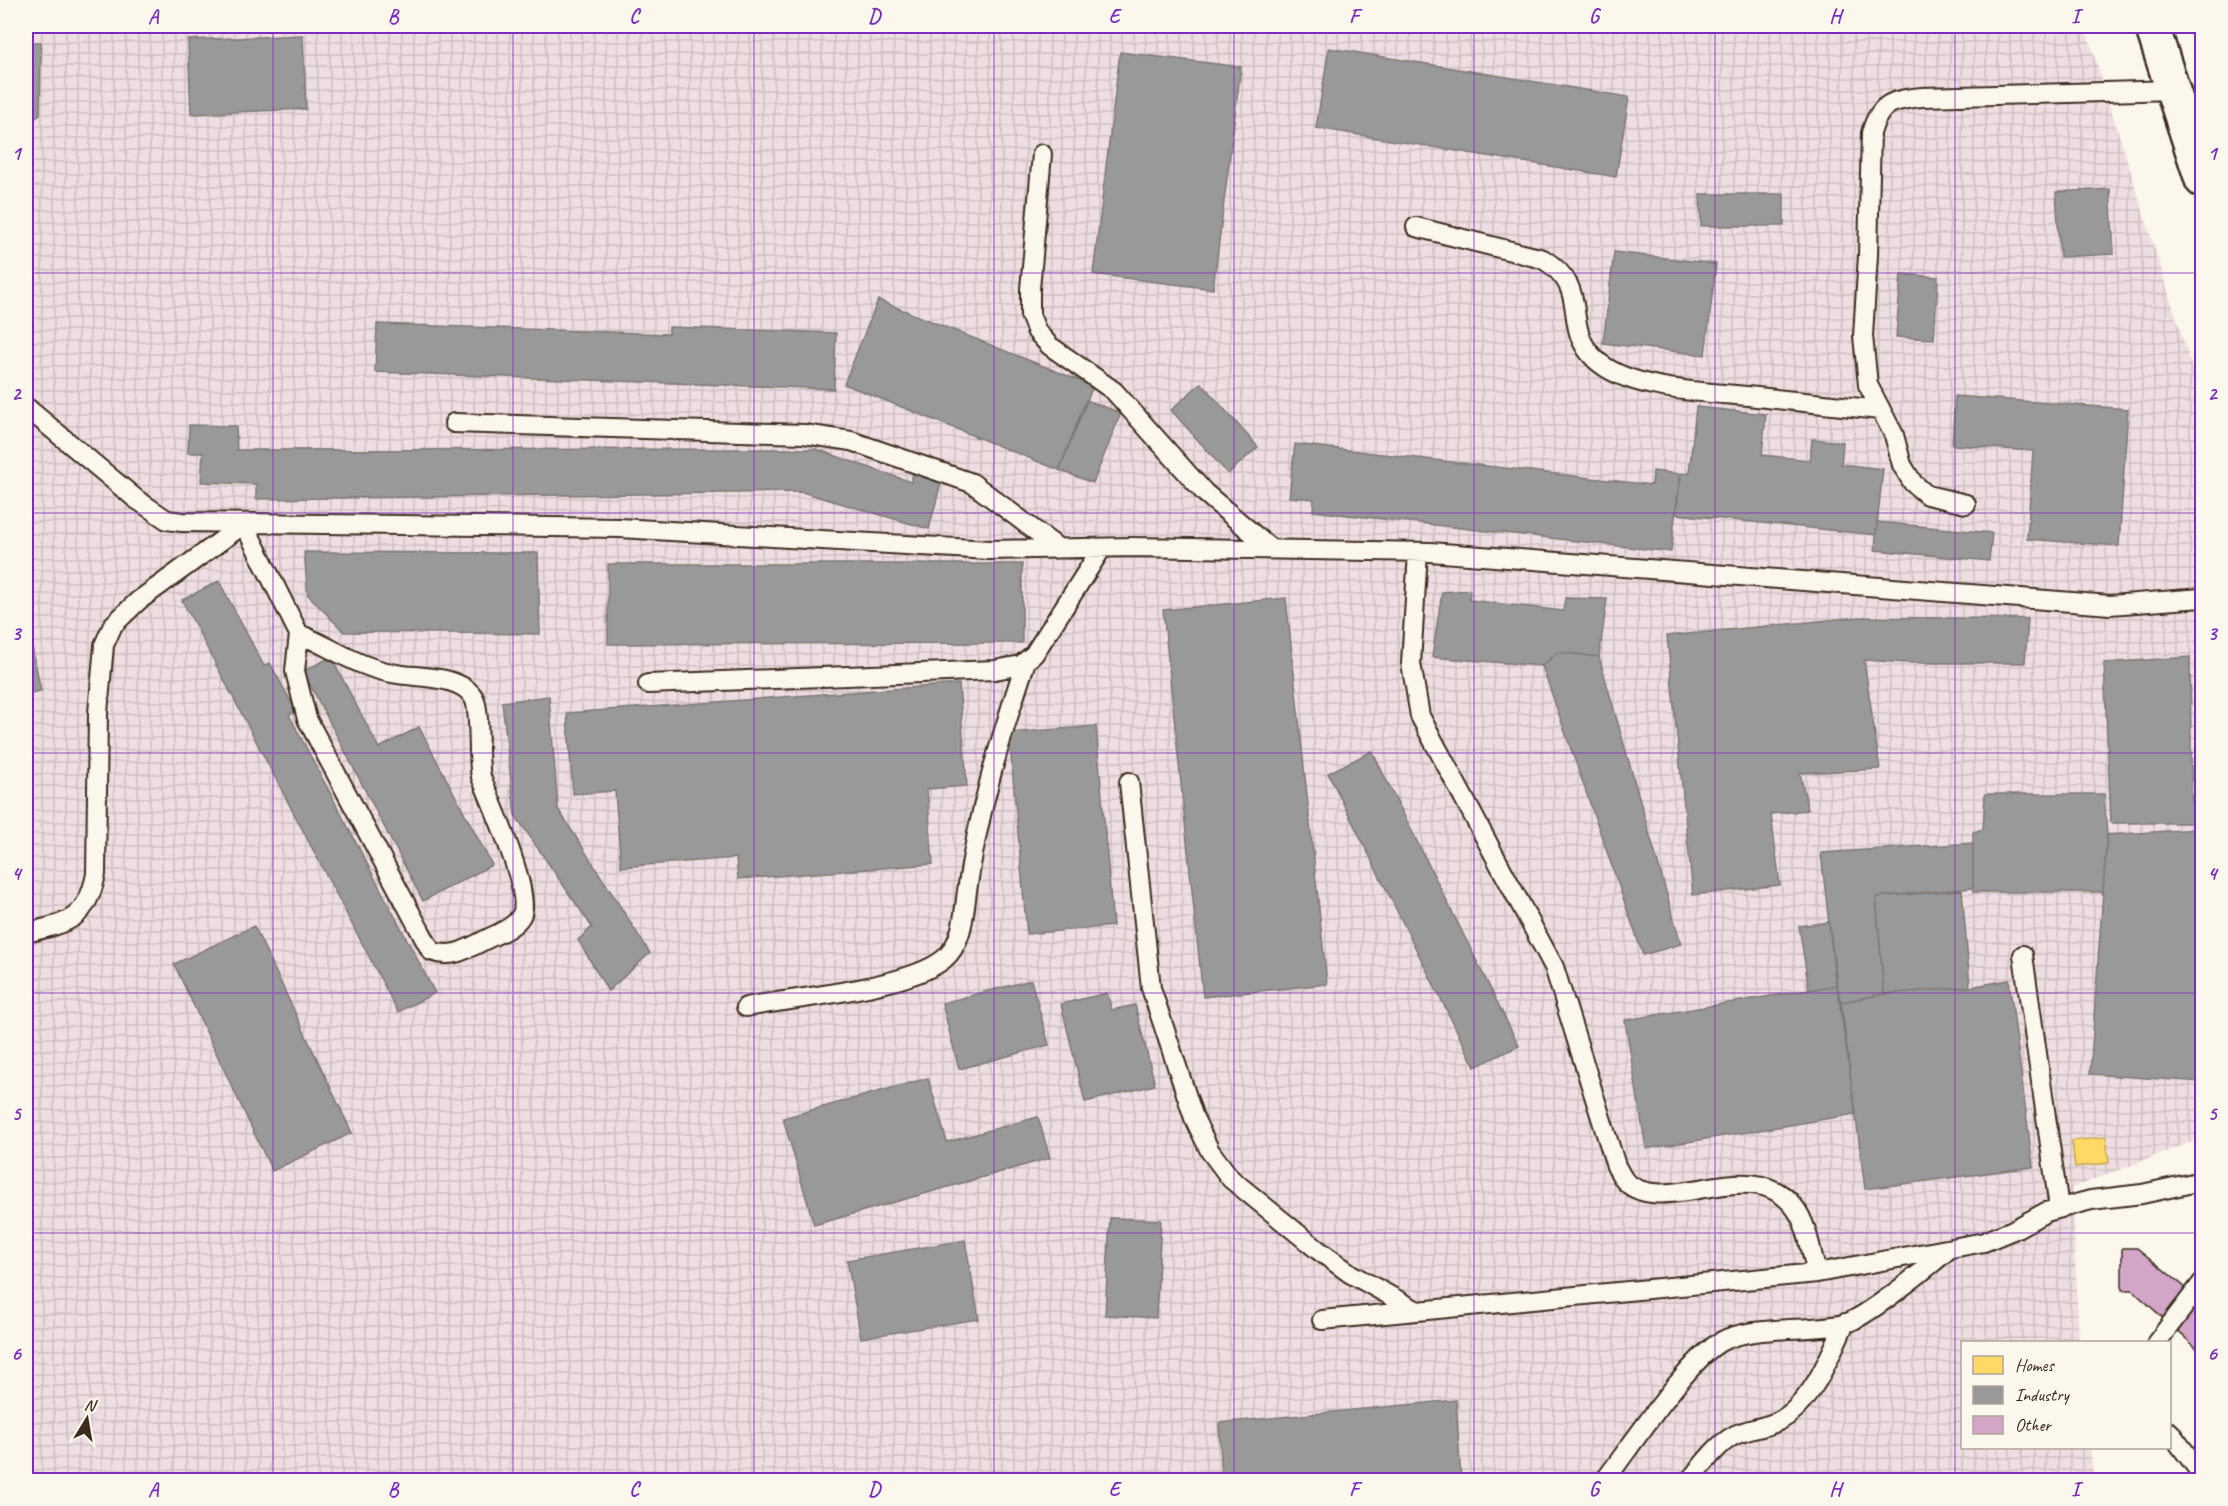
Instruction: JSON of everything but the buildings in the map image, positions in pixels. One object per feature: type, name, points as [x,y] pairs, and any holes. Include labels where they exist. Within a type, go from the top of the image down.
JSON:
[{"type":"main road","points":[[2152,26],[2202,180]]},
{"type":"lane","points":[[1966,504],[1927,495],[1913,483],[1902,465],[1894,435],[1868,385],[1863,336],[1871,133],[1875,117],[1895,99],[2174,90]]},
{"type":"lane","points":[[1042,154],[1030,289],[1030,315],[1037,332],[1050,346],[1114,392],[1205,493],[1271,549]]},
{"type":"lane","points":[[1416,227],[1543,259],[1558,269],[1569,281],[1574,294],[1579,337],[1593,357],[1606,368],[1625,376],[1671,387],[1880,410]]},
{"type":"lane","points":[[26,407],[127,492],[167,520],[244,524],[620,528],[944,548],[1418,552],[2110,605],[2202,598]]},
{"type":"lane","points":[[454,423],[804,434],[851,441],[972,483],[1058,549]]},
{"type":"lane","points":[[244,524],[299,634],[295,671],[307,719],[431,951],[444,956],[459,953],[513,925],[522,914],[523,888],[482,777],[478,761],[475,700],[466,688],[452,683],[371,670],[337,654],[323,643],[299,634]]},
{"type":"lane","points":[[26,933],[62,925],[81,913],[92,895],[96,874],[98,713],[104,645],[113,625],[138,601],[244,524]]},
{"type":"lane","points":[[648,684],[995,670],[1021,665],[1047,638],[1102,548]]},
{"type":"lane","points":[[1418,552],[1411,663],[1420,716],[1554,967],[1616,1166],[1625,1182],[1638,1188],[1659,1192],[1682,1192],[1732,1184],[1751,1184],[1770,1188],[1786,1197],[1796,1209],[1816,1273]]},
{"type":"lane","points":[[746,1006],[911,976],[944,959],[955,948],[966,903],[974,838],[985,794],[1026,661]]},
{"type":"lane","points":[[1129,782],[1151,988],[1194,1118],[1210,1151],[1231,1179],[1318,1250],[1360,1280],[1414,1309]]},
{"type":"lane","points":[[2023,955],[2059,1208]]},
{"type":"lane","points":[[1322,1320],[1414,1309],[1816,1273],[1984,1242],[2059,1208],[2202,1181]]},
{"type":"lane","points":[[1605,1480],[1683,1379],[1708,1351],[1723,1340],[1785,1329],[1845,1323],[1921,1272],[1949,1249]]},
{"type":"lane","points":[[2158,1341],[2202,1283]]},
{"type":"lane","points":[[1690,1480],[1713,1452],[1734,1436],[1772,1425],[1797,1408],[1814,1384],[1845,1323]]},
{"type":"lane","points":[[2171,1435],[2202,1475]]},
{"type":"shaded area","points":[[26,26],[2085,26],[2202,400],[2202,1138],[2072,1188],[2079,1341],[1961,1341],[1961,1449],[2090,1449],[2094,1480],[26,1480]]}]
